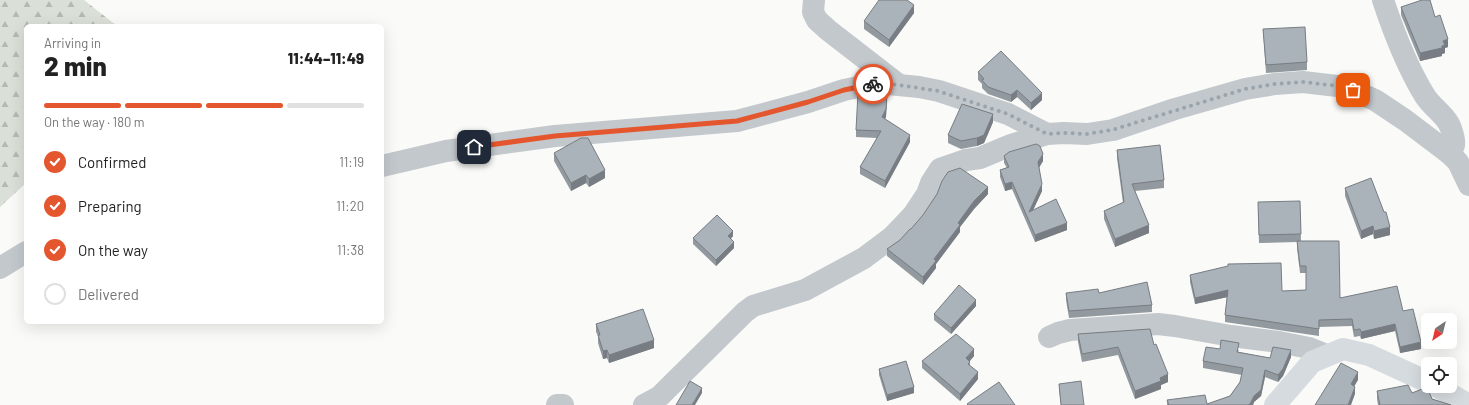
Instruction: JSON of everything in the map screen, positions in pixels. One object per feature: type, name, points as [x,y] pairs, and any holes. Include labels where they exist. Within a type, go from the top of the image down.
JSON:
[{"type":"main road","points":[[1275,405],[1312,362],[1343,349],[1369,355],[1421,379]]},
{"type":"main road","points":[[1448,393],[1469,405]]},
{"type":"street","points":[[814,0],[813,12],[817,20],[899,85]]},
{"type":"street","points":[[1383,0],[1391,25],[1419,87],[1429,102],[1440,112],[1449,125],[1454,146],[1450,154]]},
{"type":"street","points":[[644,405],[659,397],[745,312],[753,306],[805,290],[864,258],[892,237],[914,215],[940,169],[966,160],[980,158],[1011,144],[1047,134],[1087,134],[1112,130],[1245,89],[1275,84],[1303,82],[1346,87],[1371,98],[1405,120],[1450,154],[1458,162],[1469,185]]},
{"type":"street","points":[[384,166],[446,151],[540,138],[737,121],[808,102],[844,90],[878,83],[938,91],[1008,114],[1047,134]]},
{"type":"street","points":[[0,268],[24,253]]},
{"type":"street","points":[[1049,337],[1058,332],[1070,330],[1158,324],[1230,336],[1279,342],[1309,348],[1326,355]]},
{"type":"street","points":[[557,405],[562,405]]},
{"type":"green space","points":[[0,0],[84,0],[114,24],[24,24],[24,185],[0,207]]},
{"type":"building","points":[[879,0],[907,0],[914,5],[889,40],[864,21]]},
{"type":"building","points":[[1422,0],[1430,0],[1435,17],[1440,15],[1448,39],[1443,41],[1445,45],[1442,46],[1442,48],[1420,53],[1401,7]]},
{"type":"building","points":[[1305,27],[1307,62],[1266,65],[1263,29]]},
{"type":"building","points":[[1001,51],[1042,93],[1031,103],[1017,90],[1011,95],[988,87],[982,80],[984,79],[978,72]]},
{"type":"building","points":[[858,93],[887,95],[886,109],[882,117],[910,135],[885,181],[860,167],[881,131],[856,130]]},
{"type":"building","points":[[962,104],[993,114],[984,135],[961,141],[948,135]]},
{"type":"building","points":[[581,138],[588,138],[605,170],[589,179],[586,175],[571,183],[554,153]]},
{"type":"building","points":[[1036,144],[1040,146],[1043,154],[1038,162],[1042,184],[1029,212],[1056,199],[1067,223],[1035,235],[1012,182],[1005,184],[1000,170],[1009,167],[1004,156],[1009,152]]},
{"type":"building","points":[[1160,145],[1164,180],[1132,184],[1149,225],[1115,239],[1104,211],[1124,202],[1117,150]]},
{"type":"building","points":[[960,168],[988,187],[974,201],[958,223],[960,225],[934,259],[936,261],[923,277],[887,249],[900,240],[923,215],[937,194],[942,181],[948,172]]},
{"type":"building","points":[[1371,178],[1384,212],[1386,212],[1390,227],[1374,231],[1373,226],[1361,231],[1345,188]]},
{"type":"building","points":[[1300,201],[1301,234],[1259,235],[1258,202]]},
{"type":"building","points":[[717,215],[733,231],[728,236],[734,242],[716,260],[693,238]]},
{"type":"building","points":[[1297,241],[1339,241],[1340,298],[1397,286],[1403,311],[1413,309],[1421,342],[1400,347],[1395,324],[1361,332],[1360,329],[1354,330],[1352,319],[1319,320],[1319,329],[1225,315],[1228,290],[1195,298],[1190,275],[1228,266],[1228,264],[1281,263],[1282,291],[1306,290],[1306,266],[1300,266]]},
{"type":"building","points":[[1147,282],[1152,305],[1069,311],[1066,293],[1098,289],[1099,293]]},
{"type":"building","points":[[959,285],[976,300],[951,328],[934,314]]},
{"type":"building","points":[[643,309],[654,340],[609,355],[607,350],[603,351],[596,324]]},
{"type":"building","points":[[1150,329],[1154,345],[1156,344],[1168,374],[1160,378],[1161,381],[1135,391],[1118,347],[1082,354],[1078,334]]},
{"type":"building","points":[[956,334],[974,349],[966,358],[970,362],[968,364],[978,372],[960,394],[922,361]]},
{"type":"building","points":[[1221,340],[1239,343],[1237,352],[1270,358],[1273,347],[1291,350],[1283,369],[1278,375],[1265,370],[1261,390],[1254,396],[1248,405],[1169,405],[1167,400],[1205,395],[1207,404],[1230,396],[1240,382],[1243,368],[1203,361],[1206,347],[1220,349]]},
{"type":"building","points":[[906,361],[914,387],[887,395],[879,369]]},
{"type":"building","points":[[1341,363],[1358,372],[1351,384],[1355,387],[1348,405],[1315,405]]},
{"type":"building","points":[[690,381],[702,388],[692,405],[676,405]]},
{"type":"building","points":[[1081,381],[1084,405],[1061,405],[1059,384]]},
{"type":"building","points":[[999,382],[1015,405],[967,404]]},
{"type":"building","points":[[1408,385],[1412,393],[1421,389],[1421,393],[1430,393],[1432,399],[1451,405],[1380,405],[1377,391]]},
{"type":"way so far","points":[[873,84],[878,83],[918,87],[938,91],[1008,114],[1047,134],[1087,134],[1112,130],[1175,109],[1245,89],[1275,84],[1303,82],[1346,87],[1353,90]]},
{"type":"route","points":[[474,147],[555,136],[632,129],[692,126],[737,121],[808,102],[844,90],[873,84]]}]
